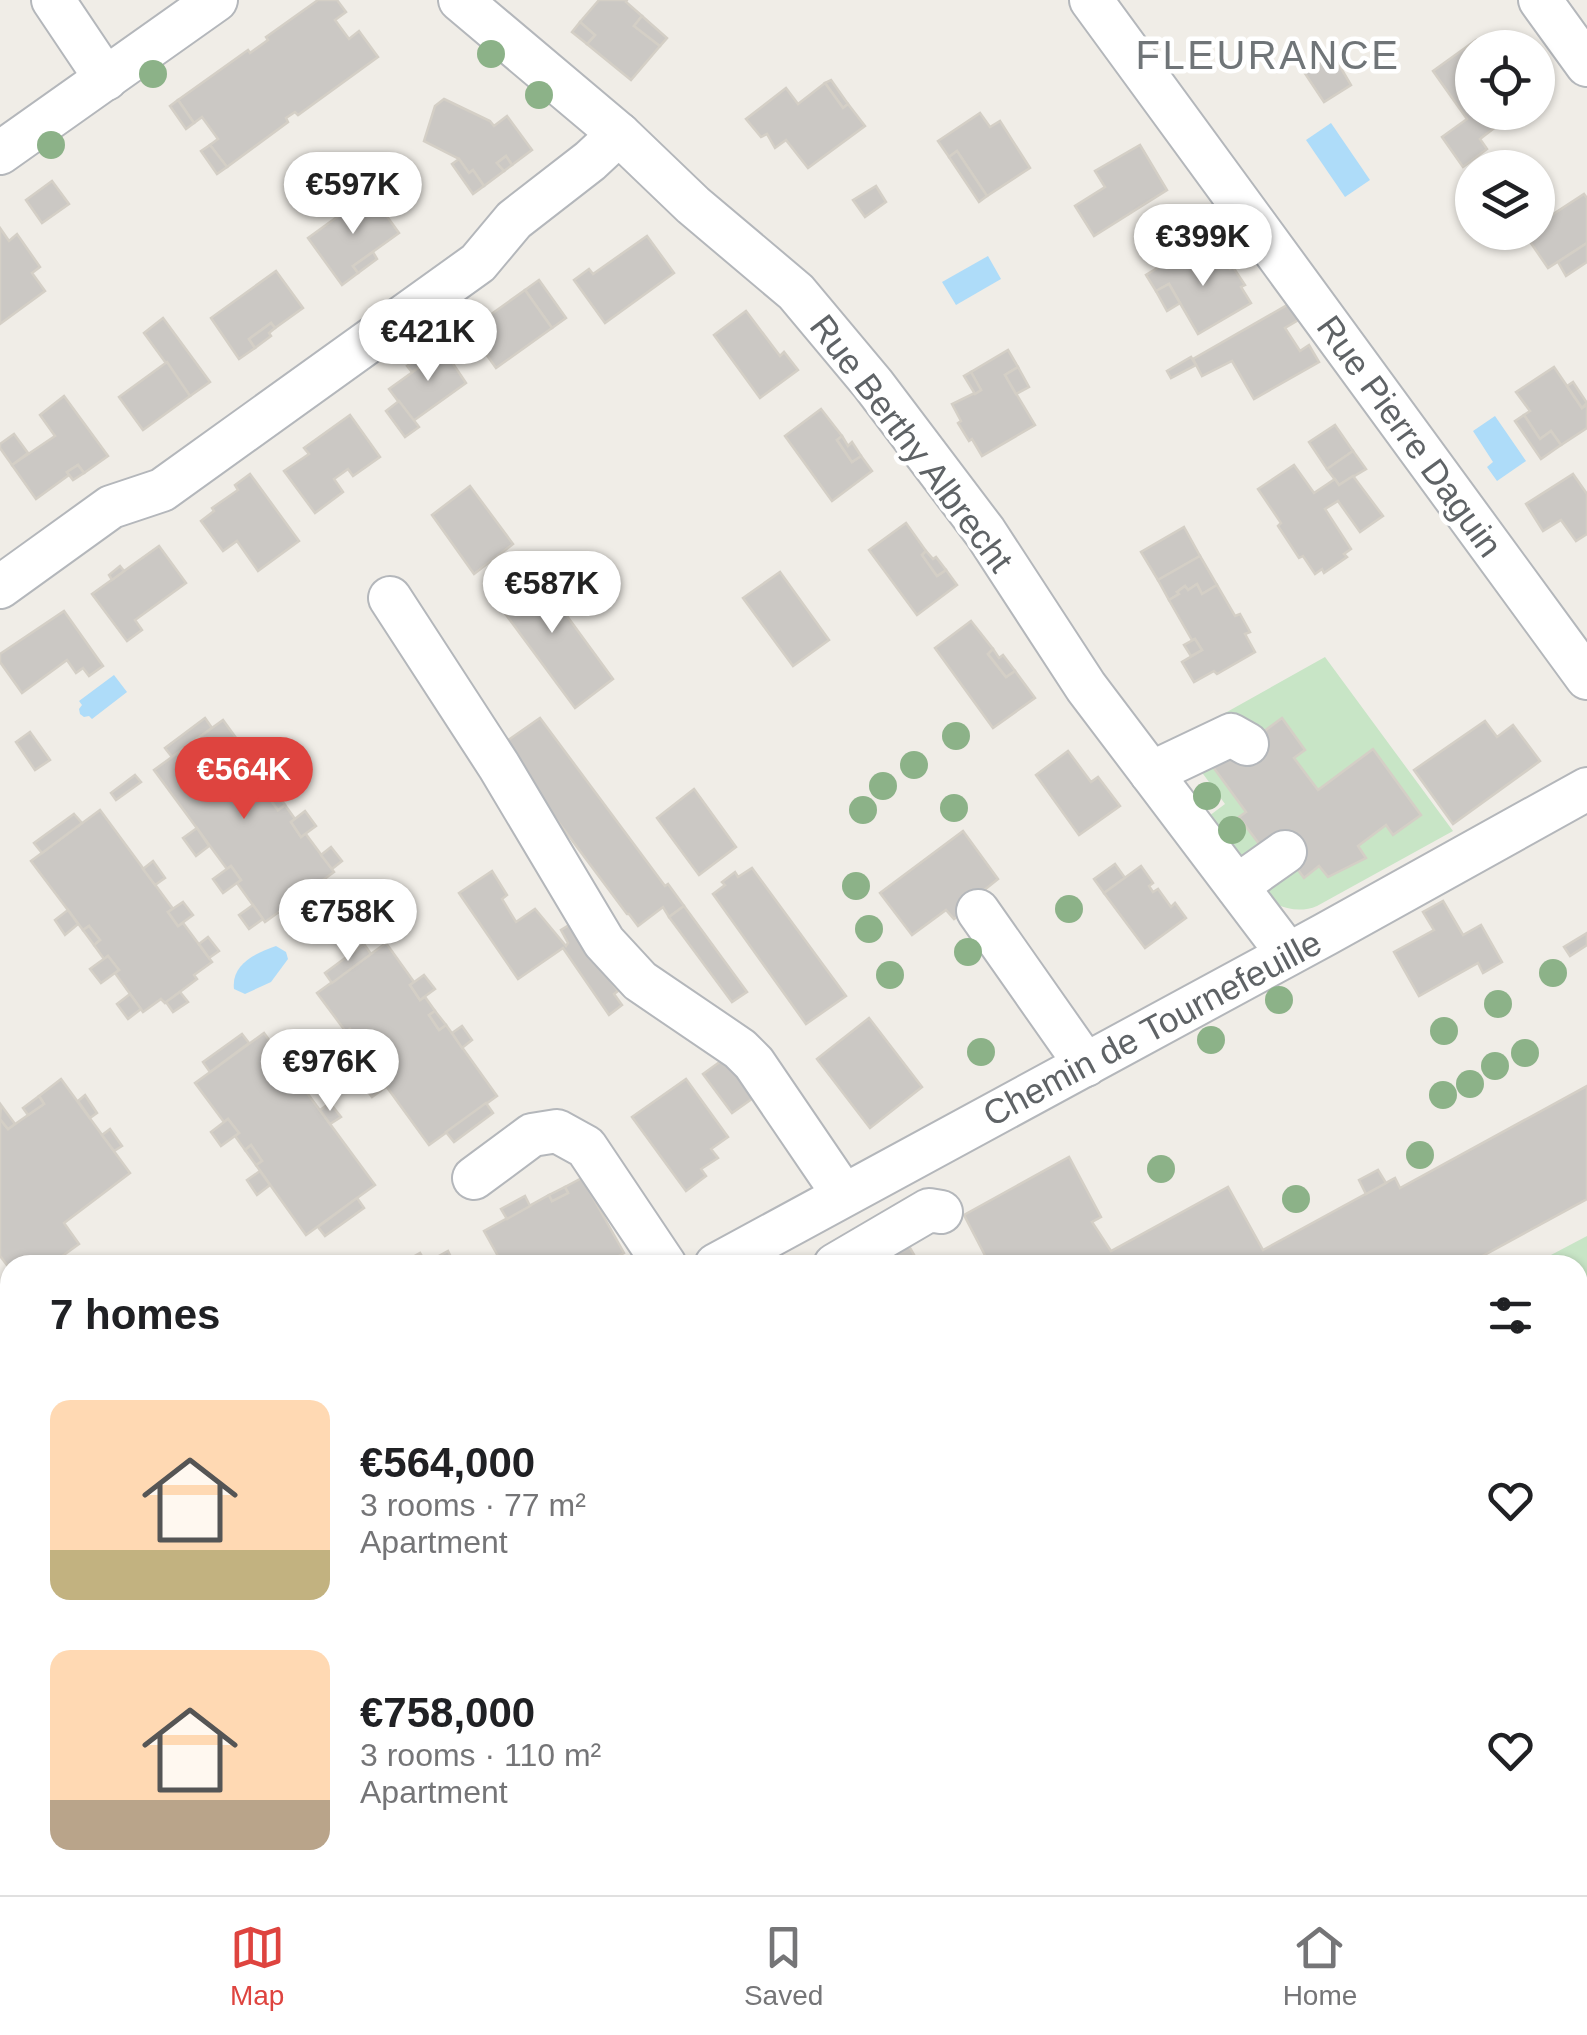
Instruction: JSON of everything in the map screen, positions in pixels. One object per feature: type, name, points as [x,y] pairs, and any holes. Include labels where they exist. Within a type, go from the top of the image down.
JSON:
[{"type":"street","points":[[53,0],[106,79]]},
{"type":"street","points":[[0,153],[216,0]]},
{"type":"street","name":"Rue Berthy Albrecht","points":[[460,0],[619,134],[693,205],[796,292],[874,384],[985,532],[1086,688],[1288,954]]},
{"type":"street","name":"Rue Pierre Daguin","points":[[1090,0],[1587,678]]},
{"type":"street","points":[[1540,0],[1587,65]]},
{"type":"street","points":[[0,587],[111,507],[162,490],[478,262],[514,220],[590,162],[619,134]]},
{"type":"street","points":[[390,598],[499,766],[604,942],[640,981],[740,1049],[754,1063],[843,1194]]},
{"type":"street","points":[[1151,772],[1231,735],[1247,744]]},
{"type":"street","name":"Chemin de Tournefeuille","points":[[734,1255],[1587,788]]},
{"type":"street","points":[[1237,886],[1285,852]]},
{"type":"street","points":[[978,911],[1086,1065]]},
{"type":"street","points":[[474,1178],[532,1135],[557,1131],[586,1148],[658,1255]]},
{"type":"street","points":[[853,1255],[930,1210],[942,1212]]},
{"type":"green space","points":[[1325,657],[1453,831],[1317,906],[1291,909],[1275,904],[1209,816],[1225,804],[1198,767],[1159,750]]},
{"type":"green space","points":[[1587,1236],[1587,1255],[1551,1255]]},
{"type":"water","points":[[1331,123],[1370,180],[1345,197],[1306,140]]},
{"type":"water","points":[[988,256],[1001,279],[956,305],[942,282]]},
{"type":"water","points":[[1495,416],[1526,461],[1497,481],[1487,467],[1493,462],[1473,431]]},
{"type":"water","points":[[114,675],[127,692],[92,719],[80,714],[79,701]]},
{"type":"water","points":[[276,946],[286,952],[288,959],[271,982],[245,994],[234,989],[241,966]]},
{"type":"building","points":[[318,0],[337,0],[346,12],[335,20],[349,39],[359,31],[378,57],[298,115],[295,112],[286,118],[288,122],[227,167],[210,145],[218,139],[202,117],[194,123],[178,100],[248,50],[250,53]]},
{"type":"building","points":[[599,0],[627,0],[642,16],[634,26],[660,46],[631,80],[587,44],[595,35],[580,22]]},
{"type":"building","points":[[642,16],[667,38],[660,46],[634,26]]},
{"type":"building","points":[[580,22],[595,35],[587,44],[572,32]]},
{"type":"building","points":[[1329,48],[1351,85],[1324,102],[1300,66]]},
{"type":"building","points":[[1455,55],[1455,102],[1433,71]]},
{"type":"building","points":[[831,80],[848,104],[843,108],[825,83]]},
{"type":"building","points":[[825,83],[843,108],[848,104],[865,126],[808,168],[786,140],[775,148],[767,134],[761,137],[746,119],[786,88],[798,104]]},
{"type":"building","points":[[444,99],[494,126],[507,116],[532,150],[512,165],[506,156],[497,163],[504,171],[484,186],[459,159],[424,141],[435,106]]},
{"type":"building","points":[[178,100],[194,123],[186,129],[170,106]]},
{"type":"building","points":[[980,113],[990,127],[1000,121],[1030,168],[987,196],[957,151],[949,157],[938,141]]},
{"type":"building","points":[[1455,128],[1492,130],[1480,139],[1486,150],[1455,150],[1455,156],[1442,137]]},
{"type":"building","points":[[210,145],[227,167],[217,174],[201,151]]},
{"type":"building","points":[[1140,145],[1167,190],[1094,236],[1075,206],[1105,187],[1095,171]]},
{"type":"building","points":[[957,151],[987,196],[979,202],[949,157]]},
{"type":"building","points":[[506,156],[512,165],[504,171],[497,163]]},
{"type":"building","points":[[459,159],[484,186],[473,194],[452,164]]},
{"type":"building","points":[[52,181],[69,204],[42,223],[26,200]]},
{"type":"building","points":[[876,186],[886,202],[865,217],[853,200]]},
{"type":"building","points":[[370,193],[399,233],[353,266],[358,273],[342,285],[308,238]]},
{"type":"building","points":[[1584,194],[1587,243],[1548,268],[1536,250],[1555,250],[1555,213]]},
{"type":"building","points":[[0,228],[9,241],[17,234],[40,267],[32,273],[45,291],[0,324]]},
{"type":"building","points":[[647,236],[674,273],[605,323],[574,280],[589,269],[593,274]]},
{"type":"building","points":[[1587,243],[1587,262],[1566,276],[1558,262]]},
{"type":"building","points":[[1190,249],[1200,267],[1193,270],[1183,252]]},
{"type":"building","points":[[373,252],[377,259],[358,273],[353,266]]},
{"type":"building","points":[[1183,252],[1193,270],[1220,253],[1245,285],[1241,287],[1251,303],[1198,334],[1169,284],[1156,291],[1146,275]]},
{"type":"building","points":[[276,271],[303,308],[275,328],[271,323],[249,339],[255,348],[239,359],[211,318]]},
{"type":"building","points":[[539,280],[566,318],[552,328],[525,290]]},
{"type":"building","points":[[1169,284],[1180,303],[1167,311],[1156,291]]},
{"type":"building","points":[[525,290],[552,328],[496,368],[469,330]]},
{"type":"building","points":[[1296,300],[1307,315],[1285,328],[1300,351],[1309,345],[1319,362],[1254,399],[1232,361],[1202,376],[1193,359]]},
{"type":"building","points":[[746,311],[780,356],[784,352],[798,370],[760,398],[714,335]]},
{"type":"building","points":[[163,318],[210,382],[190,396],[144,333]]},
{"type":"building","points":[[271,323],[275,328],[269,333],[271,336],[255,348],[249,339]]},
{"type":"building","points":[[439,343],[466,383],[413,421],[389,389],[428,361],[423,354]]},
{"type":"building","points":[[1008,350],[1018,367],[1005,375],[1035,425],[982,456],[958,423],[961,421],[952,404],[981,390],[971,372]]},
{"type":"building","points":[[423,354],[428,361],[412,372],[407,366]]},
{"type":"building","points":[[1191,357],[1196,365],[1171,378],[1167,371]]},
{"type":"building","points":[[167,362],[190,396],[143,430],[119,397]]},
{"type":"building","points":[[1018,367],[1029,387],[1016,394],[1005,375]]},
{"type":"building","points":[[1554,367],[1582,408],[1587,405],[1587,428],[1561,445],[1551,431],[1540,439],[1524,415],[1530,411],[1516,392]]},
{"type":"building","points":[[971,372],[981,390],[975,394],[964,376]]},
{"type":"building","points":[[1573,382],[1587,403],[1582,408],[1567,386]]},
{"type":"building","points":[[64,396],[108,456],[84,473],[78,465],[36,499],[12,465],[55,436],[40,415]]},
{"type":"building","points":[[399,401],[419,427],[405,437],[386,411]]},
{"type":"building","points":[[821,409],[842,436],[837,440],[852,462],[861,456],[872,471],[832,501],[785,436]]},
{"type":"building","points":[[350,415],[380,457],[353,476],[348,469],[334,479],[343,492],[315,513],[284,471],[309,454],[304,448]]},
{"type":"building","points":[[1524,415],[1540,439],[1551,431],[1561,445],[1541,459],[1515,421]]},
{"type":"building","points":[[1335,425],[1353,451],[1327,469],[1309,442]]},
{"type":"building","points":[[14,434],[28,453],[12,465],[0,444]]},
{"type":"building","points":[[842,436],[848,446],[852,442],[861,456],[852,462],[837,440]]},
{"type":"building","points":[[1353,451],[1366,469],[1339,485],[1327,469]]},
{"type":"building","points":[[78,465],[84,473],[73,480],[67,472]]},
{"type":"building","points":[[1294,465],[1314,493],[1335,479],[1339,485],[1353,476],[1383,516],[1360,532],[1338,501],[1325,509],[1351,549],[1344,554],[1347,557],[1324,573],[1322,569],[1315,574],[1303,556],[1299,558],[1258,489]]},
{"type":"building","points":[[250,474],[299,541],[258,571],[237,541],[223,551],[201,521],[238,490],[235,485]]},
{"type":"building","points":[[1573,474],[1587,494],[1587,534],[1576,541],[1561,520],[1543,531],[1526,504]]},
{"type":"building","points":[[470,486],[513,544],[474,574],[432,515]]},
{"type":"building","points":[[906,523],[926,551],[922,555],[937,576],[946,570],[957,585],[917,615],[869,550]]},
{"type":"building","points":[[1184,527],[1200,556],[1158,580],[1141,552]]},
{"type":"building","points":[[159,546],[186,583],[135,620],[142,630],[127,641],[92,594]]},
{"type":"building","points":[[926,551],[946,570],[937,576],[922,555]]},
{"type":"building","points":[[1200,556],[1217,585],[1202,594],[1197,584],[1188,590],[1185,586],[1169,600],[1158,580]]},
{"type":"building","points":[[529,564],[613,679],[575,708],[490,593]]},
{"type":"building","points":[[120,566],[124,571],[112,580],[109,575]]},
{"type":"building","points":[[780,572],[829,640],[793,666],[743,598]]},
{"type":"building","points":[[1197,584],[1202,594],[1217,585],[1235,616],[1240,614],[1255,652],[1194,682],[1182,662],[1202,650],[1169,600],[1185,586],[1188,590]]},
{"type":"building","points":[[64,611],[103,666],[89,676],[83,668],[76,673],[67,660],[22,693],[0,662],[0,654]]},
{"type":"building","points":[[971,621],[993,649],[988,654],[1006,677],[1015,671],[1035,698],[993,728],[935,648]]},
{"type":"building","points":[[1195,639],[1202,650],[1191,656],[1184,645]]},
{"type":"building","points":[[993,649],[1015,671],[1006,677],[988,654]]},
{"type":"building","points":[[205,718],[212,728],[172,757],[165,748]]},
{"type":"building","points":[[540,718],[684,906],[669,917],[663,907],[638,926],[501,745]]},
{"type":"building","points":[[1282,718],[1305,750],[1294,758],[1318,790],[1373,749],[1421,815],[1393,835],[1386,825],[1358,846],[1366,858],[1328,877],[1319,866],[1304,878],[1281,847],[1268,856],[1239,817],[1246,812],[1208,760],[1236,752]]},
{"type":"building","points":[[223,720],[274,790],[267,795],[278,810],[285,805],[301,837],[305,833],[334,872],[315,886],[319,890],[265,922],[237,883],[241,880],[231,866],[227,869],[154,770]]},
{"type":"building","points":[[1485,721],[1497,737],[1513,725],[1540,761],[1453,824],[1414,770]]},
{"type":"building","points":[[30,732],[50,760],[35,770],[16,742]]},
{"type":"building","points":[[1068,751],[1091,782],[1098,777],[1120,806],[1079,835],[1036,775]]},
{"type":"building","points":[[269,762],[280,776],[269,784],[259,769]]},
{"type":"building","points":[[135,775],[141,782],[116,800],[111,793]]},
{"type":"building","points":[[694,789],[736,847],[699,875],[657,818]]},
{"type":"building","points":[[274,790],[285,805],[278,810],[267,795]]},
{"type":"building","points":[[100,810],[173,909],[168,912],[178,926],[183,923],[212,962],[165,1003],[161,999],[143,1012],[115,973],[119,970],[94,945],[100,940],[89,926],[83,930],[31,861]]},
{"type":"building","points":[[305,811],[316,826],[301,837],[291,822]]},
{"type":"building","points":[[74,814],[82,823],[42,853],[34,843]]},
{"type":"building","points":[[197,828],[209,846],[196,856],[183,838]]},
{"type":"building","points":[[963,831],[998,879],[983,891],[986,895],[954,919],[946,910],[912,935],[880,893]]},
{"type":"building","points":[[331,847],[342,861],[332,869],[321,855]]},
{"type":"building","points":[[153,861],[165,878],[155,885],[143,869]]},
{"type":"building","points":[[1115,864],[1125,878],[1104,893],[1094,879]]},
{"type":"building","points":[[231,866],[241,880],[223,893],[213,879]]},
{"type":"building","points":[[1141,866],[1153,883],[1149,886],[1153,892],[1158,889],[1171,907],[1175,903],[1186,918],[1145,948],[1104,893]]},
{"type":"building","points":[[752,868],[846,996],[806,1024],[713,894],[735,872],[738,877]]},
{"type":"building","points":[[492,871],[507,895],[502,899],[516,922],[535,909],[566,946],[561,930],[574,922],[618,991],[614,994],[622,1005],[609,1015],[563,948],[518,979],[459,893]]},
{"type":"building","points":[[319,890],[326,900],[310,911],[303,901]]},
{"type":"building","points":[[1443,901],[1463,935],[1481,925],[1502,962],[1483,973],[1478,963],[1419,996],[1394,952],[1434,930],[1423,912]]},
{"type":"building","points":[[183,902],[193,915],[178,926],[168,912]]},
{"type":"building","points":[[253,905],[263,919],[249,929],[239,915]]},
{"type":"building","points":[[684,906],[747,992],[732,1002],[669,917]]},
{"type":"building","points":[[68,910],[78,924],[65,935],[55,920]]},
{"type":"building","points":[[89,926],[100,940],[94,945],[83,930]]},
{"type":"building","points":[[1587,933],[1587,945],[1570,956],[1564,947]]},
{"type":"building","points":[[208,937],[219,951],[209,958],[199,944]]},
{"type":"building","points":[[386,943],[414,982],[410,985],[420,1000],[425,997],[435,1011],[429,1015],[439,1030],[446,1025],[497,1096],[429,1145],[357,1046],[361,1043],[350,1029],[346,1032],[317,993]]},
{"type":"building","points":[[364,944],[371,954],[332,983],[325,973]]},
{"type":"building","points":[[108,956],[119,970],[101,983],[90,969]]},
{"type":"building","points":[[424,975],[435,989],[420,1000],[410,985]]},
{"type":"building","points":[[180,992],[188,1002],[173,1012],[166,1002]]},
{"type":"building","points":[[130,994],[141,1009],[128,1019],[117,1004]]},
{"type":"building","points":[[435,1011],[446,1025],[439,1030],[429,1015]]},
{"type":"building","points":[[869,1018],[922,1087],[870,1128],[817,1059]]},
{"type":"building","points":[[462,1026],[472,1040],[462,1048],[452,1033]]},
{"type":"building","points":[[350,1029],[361,1043],[343,1056],[333,1042]]},
{"type":"building","points":[[264,1033],[292,1071],[288,1075],[298,1090],[302,1086],[375,1185],[306,1235],[256,1165],[262,1161],[251,1145],[245,1150],[235,1136],[239,1133],[228,1119],[224,1122],[195,1083]]},
{"type":"building","points":[[242,1034],[249,1043],[210,1072],[203,1062]]},
{"type":"building","points":[[728,1056],[756,1096],[732,1113],[703,1074]]},
{"type":"building","points":[[302,1065],[313,1079],[298,1090],[288,1075]]},
{"type":"building","points":[[374,1071],[386,1087],[372,1097],[360,1081]]},
{"type":"building","points":[[61,1079],[130,1173],[64,1223],[79,1244],[64,1255],[0,1255],[0,1119],[8,1129],[44,1104],[39,1096]]},
{"type":"building","points":[[686,1079],[728,1137],[711,1149],[718,1158],[701,1169],[706,1176],[686,1191],[632,1117]]},
{"type":"building","points":[[1587,1086],[1587,1199],[1484,1255],[985,1255],[964,1215],[1069,1157],[1101,1217],[1092,1222],[1111,1251],[1228,1187],[1263,1250],[1395,1178],[1400,1188]]},
{"type":"building","points":[[85,1095],[97,1113],[90,1118],[78,1101]]},
{"type":"building","points":[[39,1096],[44,1104],[28,1115],[23,1108]]},
{"type":"building","points":[[330,1103],[341,1117],[330,1124],[320,1110]]},
{"type":"building","points":[[486,1103],[493,1113],[454,1142],[446,1132]]},
{"type":"building","points":[[1,1105],[15,1124],[8,1129],[0,1119]]},
{"type":"building","points":[[228,1119],[239,1133],[221,1146],[211,1132]]},
{"type":"building","points":[[110,1129],[122,1146],[114,1151],[102,1135]]},
{"type":"building","points":[[251,1145],[262,1161],[256,1165],[245,1150]]},
{"type":"building","points":[[1378,1170],[1386,1183],[1366,1194],[1359,1180]]},
{"type":"building","points":[[260,1171],[270,1185],[257,1195],[247,1180]]},
{"type":"building","points":[[582,1178],[624,1253],[497,1255],[484,1231],[549,1195],[552,1201],[568,1193],[565,1187]]},
{"type":"building","points":[[565,1187],[568,1193],[552,1201],[549,1195]]},
{"type":"building","points":[[525,1196],[530,1206],[507,1219],[501,1209]]},
{"type":"building","points":[[357,1198],[364,1208],[325,1236],[318,1227]]},
{"type":"building","points":[[903,1236],[914,1255],[873,1255]]},
{"type":"district","name":"FLEURANCE","points":[[1268,55]]}]
